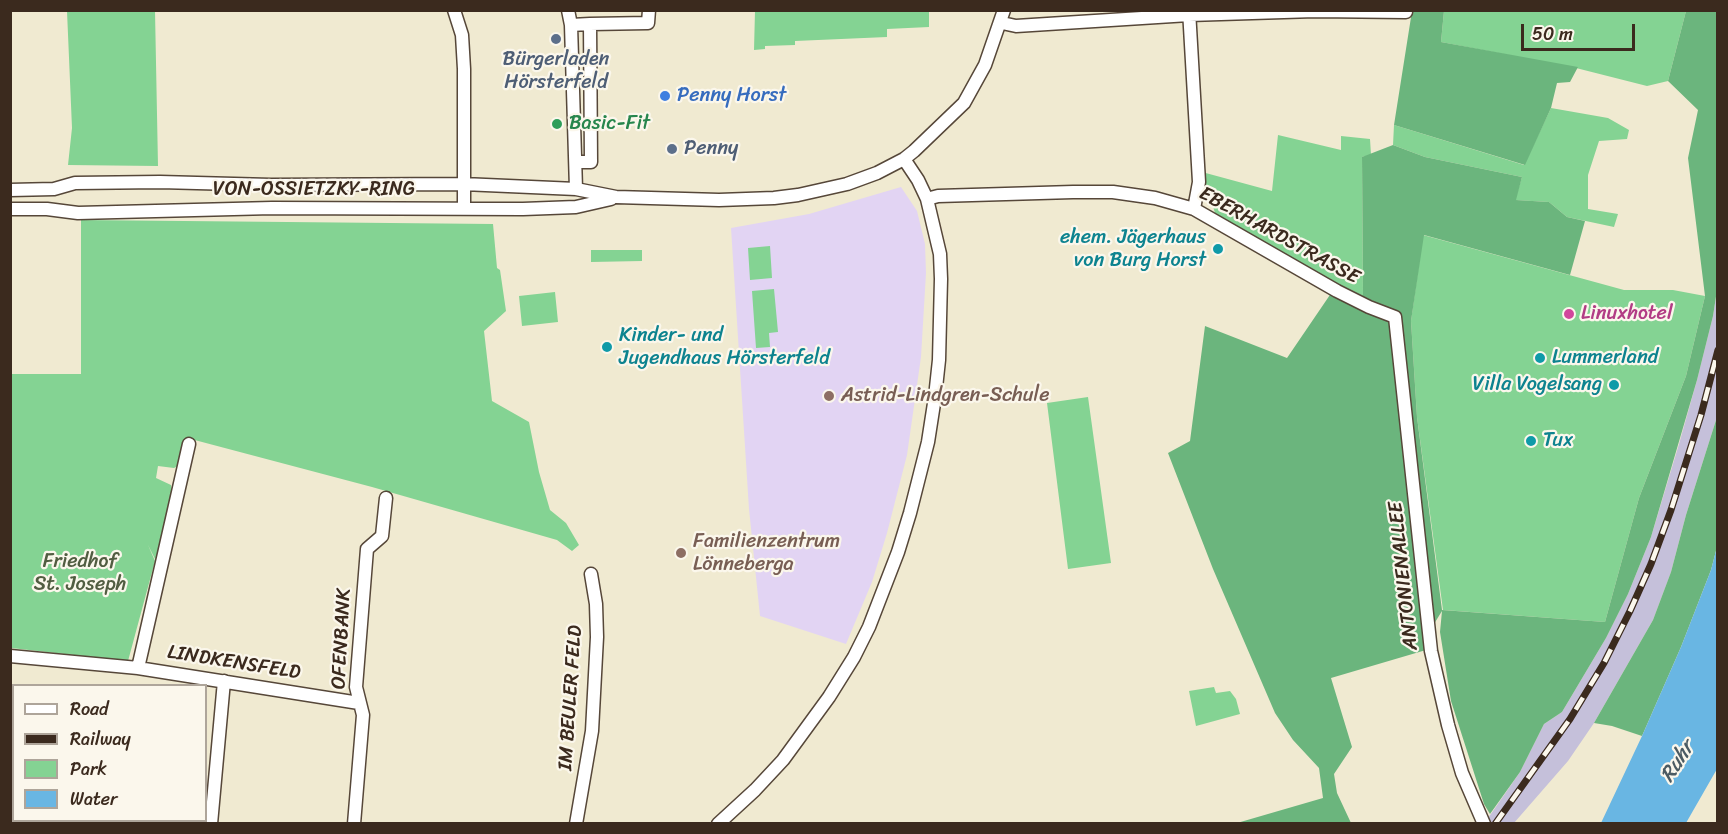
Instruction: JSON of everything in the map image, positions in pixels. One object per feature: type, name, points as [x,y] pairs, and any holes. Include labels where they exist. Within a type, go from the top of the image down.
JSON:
[{"type":"street","points":[[454,10],[462,35],[464,69],[464,209]]},
{"type":"street","points":[[568,10],[571,25],[576,189]]},
{"type":"street","points":[[571,25],[648,23],[649,10]]},
{"type":"street","points":[[1003,17],[1016,26],[1189,13],[1406,12]]},
{"type":"street","points":[[1189,13],[1199,182],[1194,209]]},
{"type":"street","name":"VON-OSSIETZKY-RING","points":[[10,190],[54,189],[75,183],[463,184],[576,189],[616,197],[735,200],[790,196],[847,184],[877,173],[904,159],[964,103],[985,65],[1003,17]]},
{"type":"street","points":[[576,162],[591,162],[590,24]]},
{"type":"street","points":[[718,824],[783,760],[830,698],[869,627],[898,552],[910,513],[928,442],[939,360],[940,254],[927,199],[904,159]]},
{"type":"street","name":"EBERHARDSTRASSE","points":[[927,199],[938,196],[1113,192],[1155,198],[1194,209],[1337,291],[1369,308],[1395,317]]},
{"type":"street","name":"VON-OSSIETZKY-RING","points":[[10,209],[47,208],[78,213],[272,208],[576,207],[616,197]]},
{"type":"street","name":"ANTONIENALLEE","points":[[1395,317],[1431,651],[1448,725],[1462,772],[1484,824]]},
{"type":"street","name":"LINDKENSFELD","points":[[138,668],[189,444]]},
{"type":"street","name":"OFENBANK","points":[[354,824],[363,715],[356,687],[367,549],[382,536],[386,498]]},
{"type":"street","name":"IM BEULER FELD","points":[[576,824],[592,731],[597,637],[596,604],[591,574]]},
{"type":"street","name":"LINDKENSFELD","points":[[10,656],[138,668],[359,703]]},
{"type":"street","points":[[211,824],[224,681]]},
{"type":"shaded area","name":"Astrid-Lindgren-Schule","points":[[901,187],[917,211],[925,244],[926,273],[921,357],[907,455],[887,533],[872,582],[846,644],[760,616],[749,509],[731,228],[809,214]]},
{"type":"shaded area","points":[[1717,290],[1717,417],[1686,515],[1671,572],[1653,620],[1594,723],[1568,761],[1514,823],[1484,824],[1520,772],[1544,724],[1562,712],[1606,638],[1628,594],[1651,537],[1679,444],[1713,316]]},
{"type":"green space","points":[[67,11],[155,11],[158,166],[68,165],[72,128]]},
{"type":"green space","points":[[755,11],[929,11],[929,27],[887,29],[887,37],[795,41],[795,45],[765,46],[765,49],[754,50]]},
{"type":"green space","points":[[1412,11],[1444,11],[1441,42],[1578,67],[1570,82],[1557,83],[1551,108],[1525,165],[1394,125]]},
{"type":"green space","points":[[1444,11],[1686,11],[1668,81],[1647,86],[1576,68],[1441,42]]},
{"type":"green space","points":[[1686,11],[1717,11],[1717,290],[1697,380],[1651,537],[1628,594],[1606,638],[1562,712],[1544,724],[1520,772],[1490,814],[1484,804],[1451,701],[1440,632],[1442,611],[1429,632],[1426,650],[1331,678],[1352,747],[1334,774],[1337,793],[1351,823],[1237,823],[1323,798],[1319,768],[1293,740],[1275,713],[1213,569],[1168,453],[1190,441],[1205,326],[1287,358],[1336,286],[1363,297],[1362,157],[1393,145],[1425,157],[1522,177],[1516,200],[1549,202],[1567,217],[1585,221],[1570,275],[1424,235],[1411,321],[1417,417],[1442,610],[1605,622],[1639,498],[1686,376],[1705,296],[1688,158],[1698,110],[1668,81]]},
{"type":"green space","points":[[1551,108],[1608,118],[1629,130],[1627,139],[1599,141],[1588,175],[1588,209],[1618,214],[1614,227],[1567,217],[1549,202],[1515,200],[1522,177],[1425,157],[1393,145],[1394,125],[1524,165]]},
{"type":"green space","points":[[1278,135],[1341,150],[1341,136],[1370,139],[1371,155],[1362,157],[1363,297],[1336,286],[1215,213],[1202,172],[1272,191]]},
{"type":"green space","name":"Friedhof St. Joseph","points":[[81,220],[493,224],[497,268],[500,270],[506,311],[484,331],[492,401],[529,422],[539,472],[550,510],[566,523],[579,545],[572,551],[557,540],[372,487],[187,438],[180,465],[174,468],[158,466],[156,478],[171,485],[173,497],[157,563],[148,545],[155,561],[128,661],[11,648],[11,374],[81,374]]},
{"type":"green space","name":"Villa Vogelsang","points":[[1423,235],[1624,290],[1673,290],[1705,296],[1686,376],[1639,498],[1605,622],[1443,610],[1417,417],[1411,321]]},
{"type":"green space","points":[[770,246],[772,278],[750,280],[748,248]]},
{"type":"green space","points":[[591,250],[642,250],[642,261],[591,262]]},
{"type":"green space","points":[[774,289],[778,332],[769,333],[770,347],[756,348],[752,291]]},
{"type":"green space","points":[[555,292],[558,322],[522,326],[519,296]]},
{"type":"green space","points":[[1088,397],[1111,563],[1068,569],[1047,403]]},
{"type":"green space","points":[[1717,417],[1717,547],[1711,570],[1681,647],[1642,736],[1612,726],[1594,723],[1653,620],[1671,572],[1686,515]]},
{"type":"green space","points":[[1214,687],[1216,693],[1230,691],[1236,699],[1240,714],[1196,726],[1189,691]]},
{"type":"water","name":"Ruhr","points":[[1717,547],[1717,769],[1686,823],[1601,823],[1681,647],[1711,570]]},
{"type":"railway","points":[[1495,824],[1570,719],[1604,663],[1630,611],[1671,510],[1701,415],[1718,350]]},
{"type":"place","name":"Bürgerladen Hörsterfeld","points":[[556,39]]},
{"type":"place","name":"Penny Horst","points":[[665,96]]},
{"type":"place","name":"Basic-Fit","points":[[557,124]]},
{"type":"place","name":"Penny","points":[[672,149]]},
{"type":"place","name":"ehem. Jägerhaus von Burg Horst","points":[[1218,249]]},
{"type":"place","name":"Linuxhotel","points":[[1569,314]]},
{"type":"place","name":"Kinder- und Jugendhaus Hörsterfeld","points":[[607,347]]},
{"type":"place","name":"Lummerland","points":[[1540,358]]},
{"type":"place","name":"Villa Vogelsang","points":[[1614,385]]},
{"type":"place","name":"Astrid-Lindgren-Schule","points":[[829,396]]},
{"type":"place","name":"Tux","points":[[1531,441]]},
{"type":"place","name":"Familienzentrum Lönneberga","points":[[681,553]]}]
